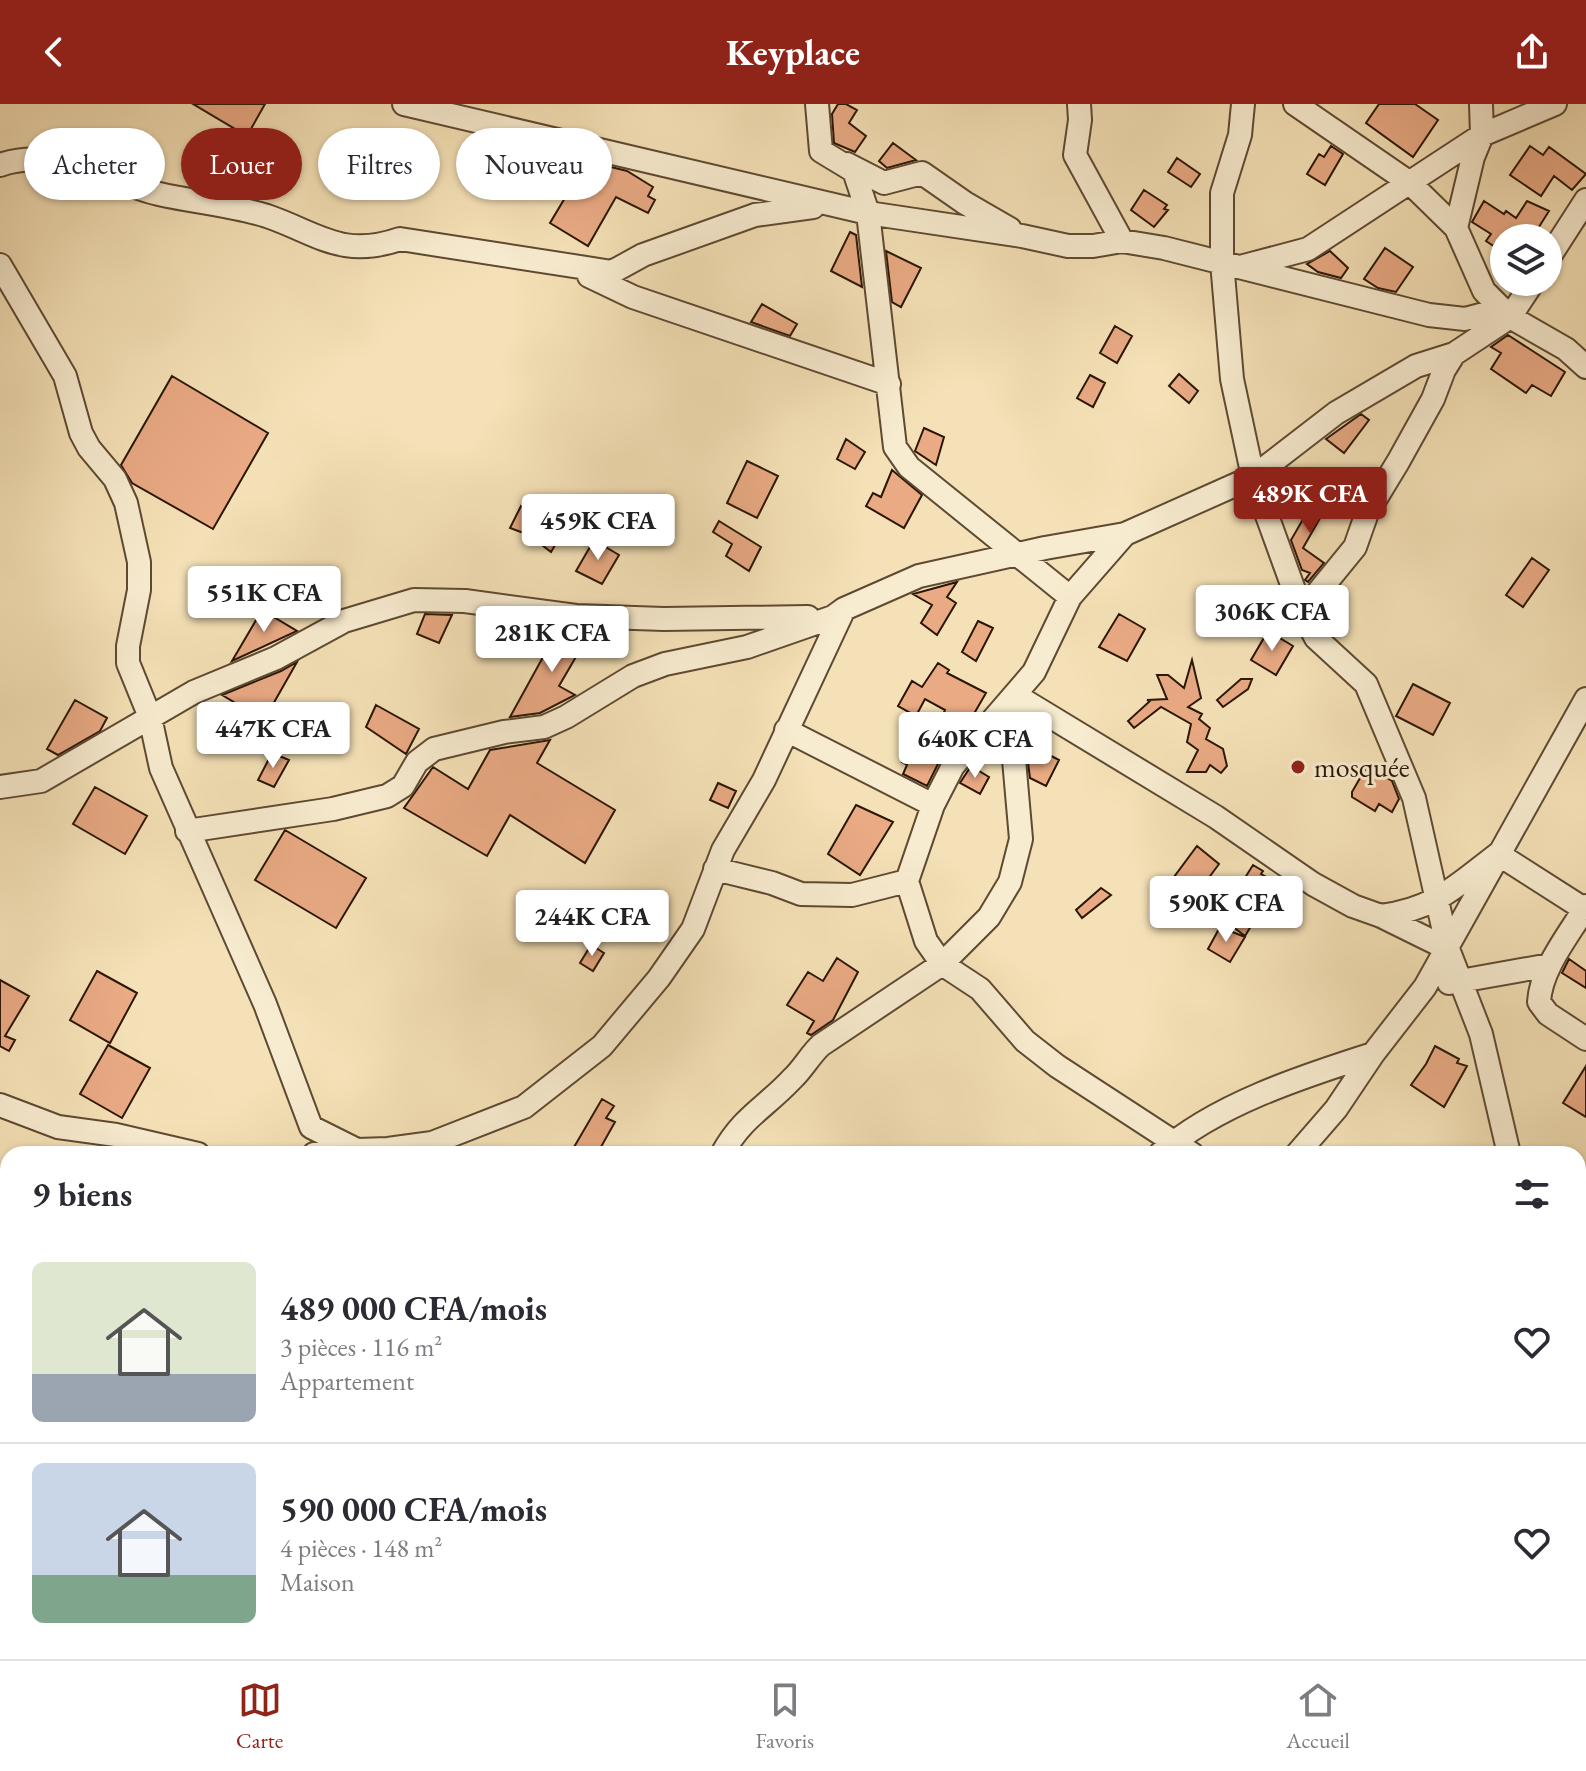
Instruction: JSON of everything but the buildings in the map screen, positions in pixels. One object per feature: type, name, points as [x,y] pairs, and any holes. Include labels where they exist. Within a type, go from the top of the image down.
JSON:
[{"type":"street","points":[[404,104],[868,213],[1068,246],[1122,241],[1164,248],[1429,315],[1465,319],[1506,313]]},
{"type":"street","points":[[814,104],[821,151]]},
{"type":"street","points":[[1079,104],[1075,155],[1122,241]]},
{"type":"street","points":[[1243,104],[1240,135],[1222,193],[1233,264],[1232,379],[1253,477],[1302,612],[1316,638],[1366,684],[1414,798],[1448,949],[1481,1034],[1507,1146]]},
{"type":"street","points":[[1297,104],[1410,183],[1456,228],[1484,291],[1506,313],[1566,349],[1586,367]]},
{"type":"street","points":[[1456,228],[1473,157],[1482,135],[1481,104]]},
{"type":"street","points":[[1233,264],[1308,249],[1482,135],[1555,104]]},
{"type":"street","points":[[821,151],[854,171],[868,213],[895,447],[909,467],[1070,597]]},
{"type":"street","points":[[821,151],[884,183],[922,173],[965,203],[1022,236]]},
{"type":"street","points":[[0,165],[9,162],[55,162],[92,170],[155,193],[265,216],[344,246],[375,247],[400,239],[570,268],[612,272],[643,255],[755,215],[791,208],[834,205]]},
{"type":"street","points":[[1562,237],[1586,200]]},
{"type":"street","points":[[0,265],[65,376],[85,440],[115,479],[126,503],[139,562],[139,590],[128,646],[128,663],[150,717],[161,768],[265,1004],[311,1127],[351,1146]]},
{"type":"street","points":[[570,268],[633,297],[889,384]]},
{"type":"street","points":[[1302,612],[1355,547],[1367,513],[1433,399],[1454,354],[1506,313],[1521,296]]},
{"type":"street","points":[[1536,332],[1586,343]]},
{"type":"street","points":[[187,831],[333,809],[387,796],[403,786],[417,762],[434,749],[504,732],[544,727],[633,676],[665,664],[747,647],[839,613],[919,576],[1125,534],[1253,477],[1336,413],[1416,366],[1454,354]]},
{"type":"street","points":[[1125,534],[1070,597],[1034,672],[953,766],[933,805],[907,881],[926,941],[942,964],[980,989],[1025,1041],[1169,1146]]},
{"type":"street","points":[[0,787],[41,781],[194,692],[276,658],[344,621],[414,600],[465,601],[576,616],[664,619],[839,613]]},
{"type":"street","points":[[410,1146],[432,1143],[524,1107],[567,1076],[621,1025],[680,951],[693,929],[723,850],[764,780],[825,653],[839,613]]},
{"type":"street","points":[[1012,699],[1216,817],[1313,884],[1353,906],[1381,916],[1448,949]]},
{"type":"street","points":[[727,1146],[739,1127],[793,1079],[821,1045],[942,964],[989,917],[1010,882],[1021,839],[1012,699]]},
{"type":"street","points":[[1304,1146],[1336,1109],[1373,1054],[1425,987],[1498,854],[1584,708]]},
{"type":"street","points":[[786,730],[933,805]]},
{"type":"street","points":[[1381,916],[1402,913],[1438,900],[1498,854]]},
{"type":"street","points":[[1498,854],[1582,918],[1550,965],[1539,1002],[1548,1014],[1586,1039]]},
{"type":"street","points":[[715,869],[772,883],[801,894],[852,895],[907,881]]},
{"type":"street","points":[[1425,987],[1550,965]]},
{"type":"street","points":[[1515,972],[1540,991]]},
{"type":"street","points":[[1181,1146],[1249,1099],[1310,1074],[1373,1054]]},
{"type":"street","points":[[0,1105],[58,1127],[116,1135],[163,1146]]},
{"type":"place","name":"mosquée","points":[[1298,767]]}]
